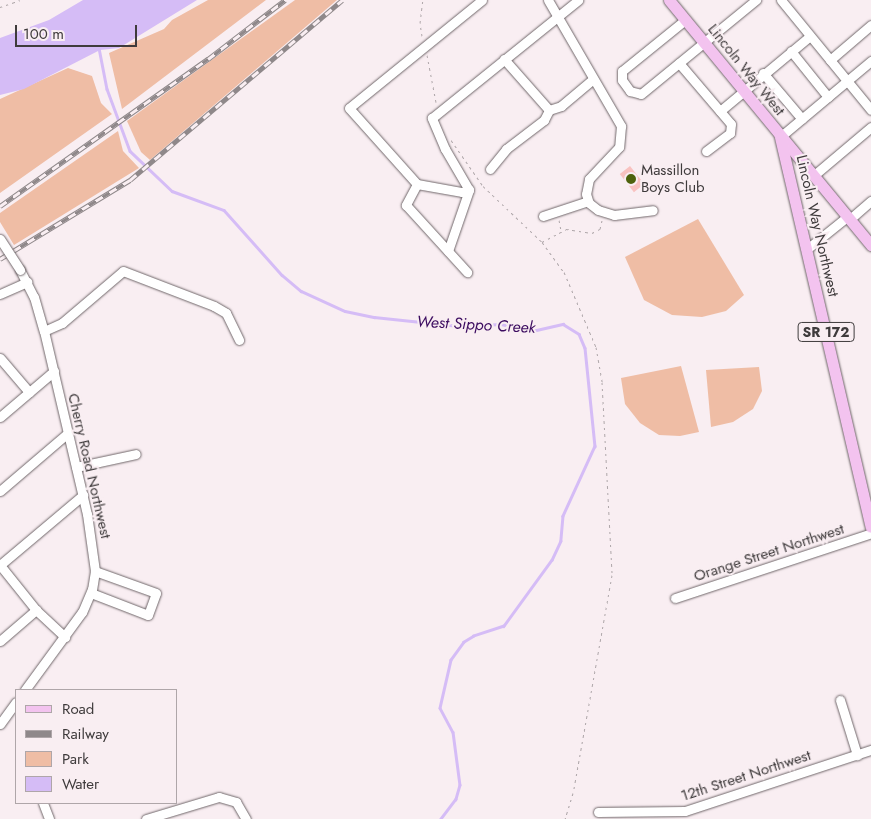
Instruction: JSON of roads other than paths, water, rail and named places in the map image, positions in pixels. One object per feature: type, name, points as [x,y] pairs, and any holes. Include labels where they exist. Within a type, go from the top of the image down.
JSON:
[{"type":"main road","name":"Lincoln Way West","points":[[671,1],[780,137],[871,245]]},
{"type":"main road","name":"Lincoln Way Northwest","points":[[780,137],[871,526]]},
{"type":"street","points":[[469,190],[462,192],[417,184],[349,108],[424,45],[482,0]]},
{"type":"street","points":[[548,0],[559,15],[592,80],[619,119],[622,133],[619,147],[589,178],[586,189],[588,201],[604,213],[625,215],[653,210]]},
{"type":"street","points":[[448,250],[469,190],[445,149],[432,118],[440,114],[504,59],[578,0]]},
{"type":"street","points":[[685,20],[622,71],[626,87],[641,94],[756,0]]},
{"type":"street","points":[[781,0],[871,110]]},
{"type":"street","points":[[830,60],[871,25]]},
{"type":"street","points":[[720,111],[742,90],[810,36]]},
{"type":"street","points":[[791,51],[828,97]]},
{"type":"street","points":[[504,59],[549,110]]},
{"type":"street","points":[[780,137],[871,61]]},
{"type":"street","points":[[679,63],[731,124],[730,133],[706,151]]},
{"type":"street","points":[[763,73],[802,119]]},
{"type":"street","points":[[490,169],[506,149],[544,120],[549,110],[561,106],[592,80]]},
{"type":"street","points":[[813,176],[871,127]]},
{"type":"street","points":[[417,184],[406,205],[467,272]]},
{"type":"street","points":[[543,216],[588,201]]},
{"type":"street","points":[[807,249],[871,201]]},
{"type":"street","name":"Cherry Road Northwest","points":[[0,239],[27,282],[44,331],[83,495],[95,571],[91,594],[65,637],[26,689]]},
{"type":"street","points":[[44,331],[62,323],[123,271],[214,306],[226,313],[239,340]]},
{"type":"street","points":[[0,294],[27,282]]},
{"type":"street","points":[[0,358],[29,392]]},
{"type":"street","points":[[0,417],[54,371]]},
{"type":"street","points":[[0,491],[68,433]]},
{"type":"street","points":[[76,467],[136,454]]},
{"type":"street","points":[[65,637],[36,610],[0,565],[83,495]]},
{"type":"street","name":"Orange Street Northwest","points":[[675,598],[871,534]]},
{"type":"street","points":[[91,594],[148,615],[156,593],[95,571]]},
{"type":"street","points":[[0,641],[36,610]]},
{"type":"street","points":[[840,700],[857,754]]},
{"type":"street","points":[[0,724],[13,714]]},
{"type":"street","name":"12th Street Northwest","points":[[598,812],[685,811],[871,750]]},
{"type":"street","points":[[146,819],[219,797],[236,802],[246,819]]},
{"type":"street","points":[[43,804],[49,819]]},
{"type":"water","points":[[83,0],[197,0],[119,48],[100,50],[24,89],[0,95],[0,38],[49,20]]},
{"type":"waterway","name":"West Sippo Creek","points":[[99,48],[107,89],[130,151],[172,191],[224,210],[282,275],[301,291],[345,311],[374,317],[459,326],[501,324],[532,331],[563,324],[579,334],[585,348],[595,446],[563,516],[561,541],[552,560],[504,626],[474,636],[464,642],[451,660],[440,708],[453,732],[460,785],[456,799],[441,819]]},
{"type":"railway","points":[[0,206],[208,59],[285,0]]},
{"type":"railway","points":[[0,259],[130,180],[342,0]]},
{"type":"place","name":"Massillon Boys Club","points":[[631,179]]}]
